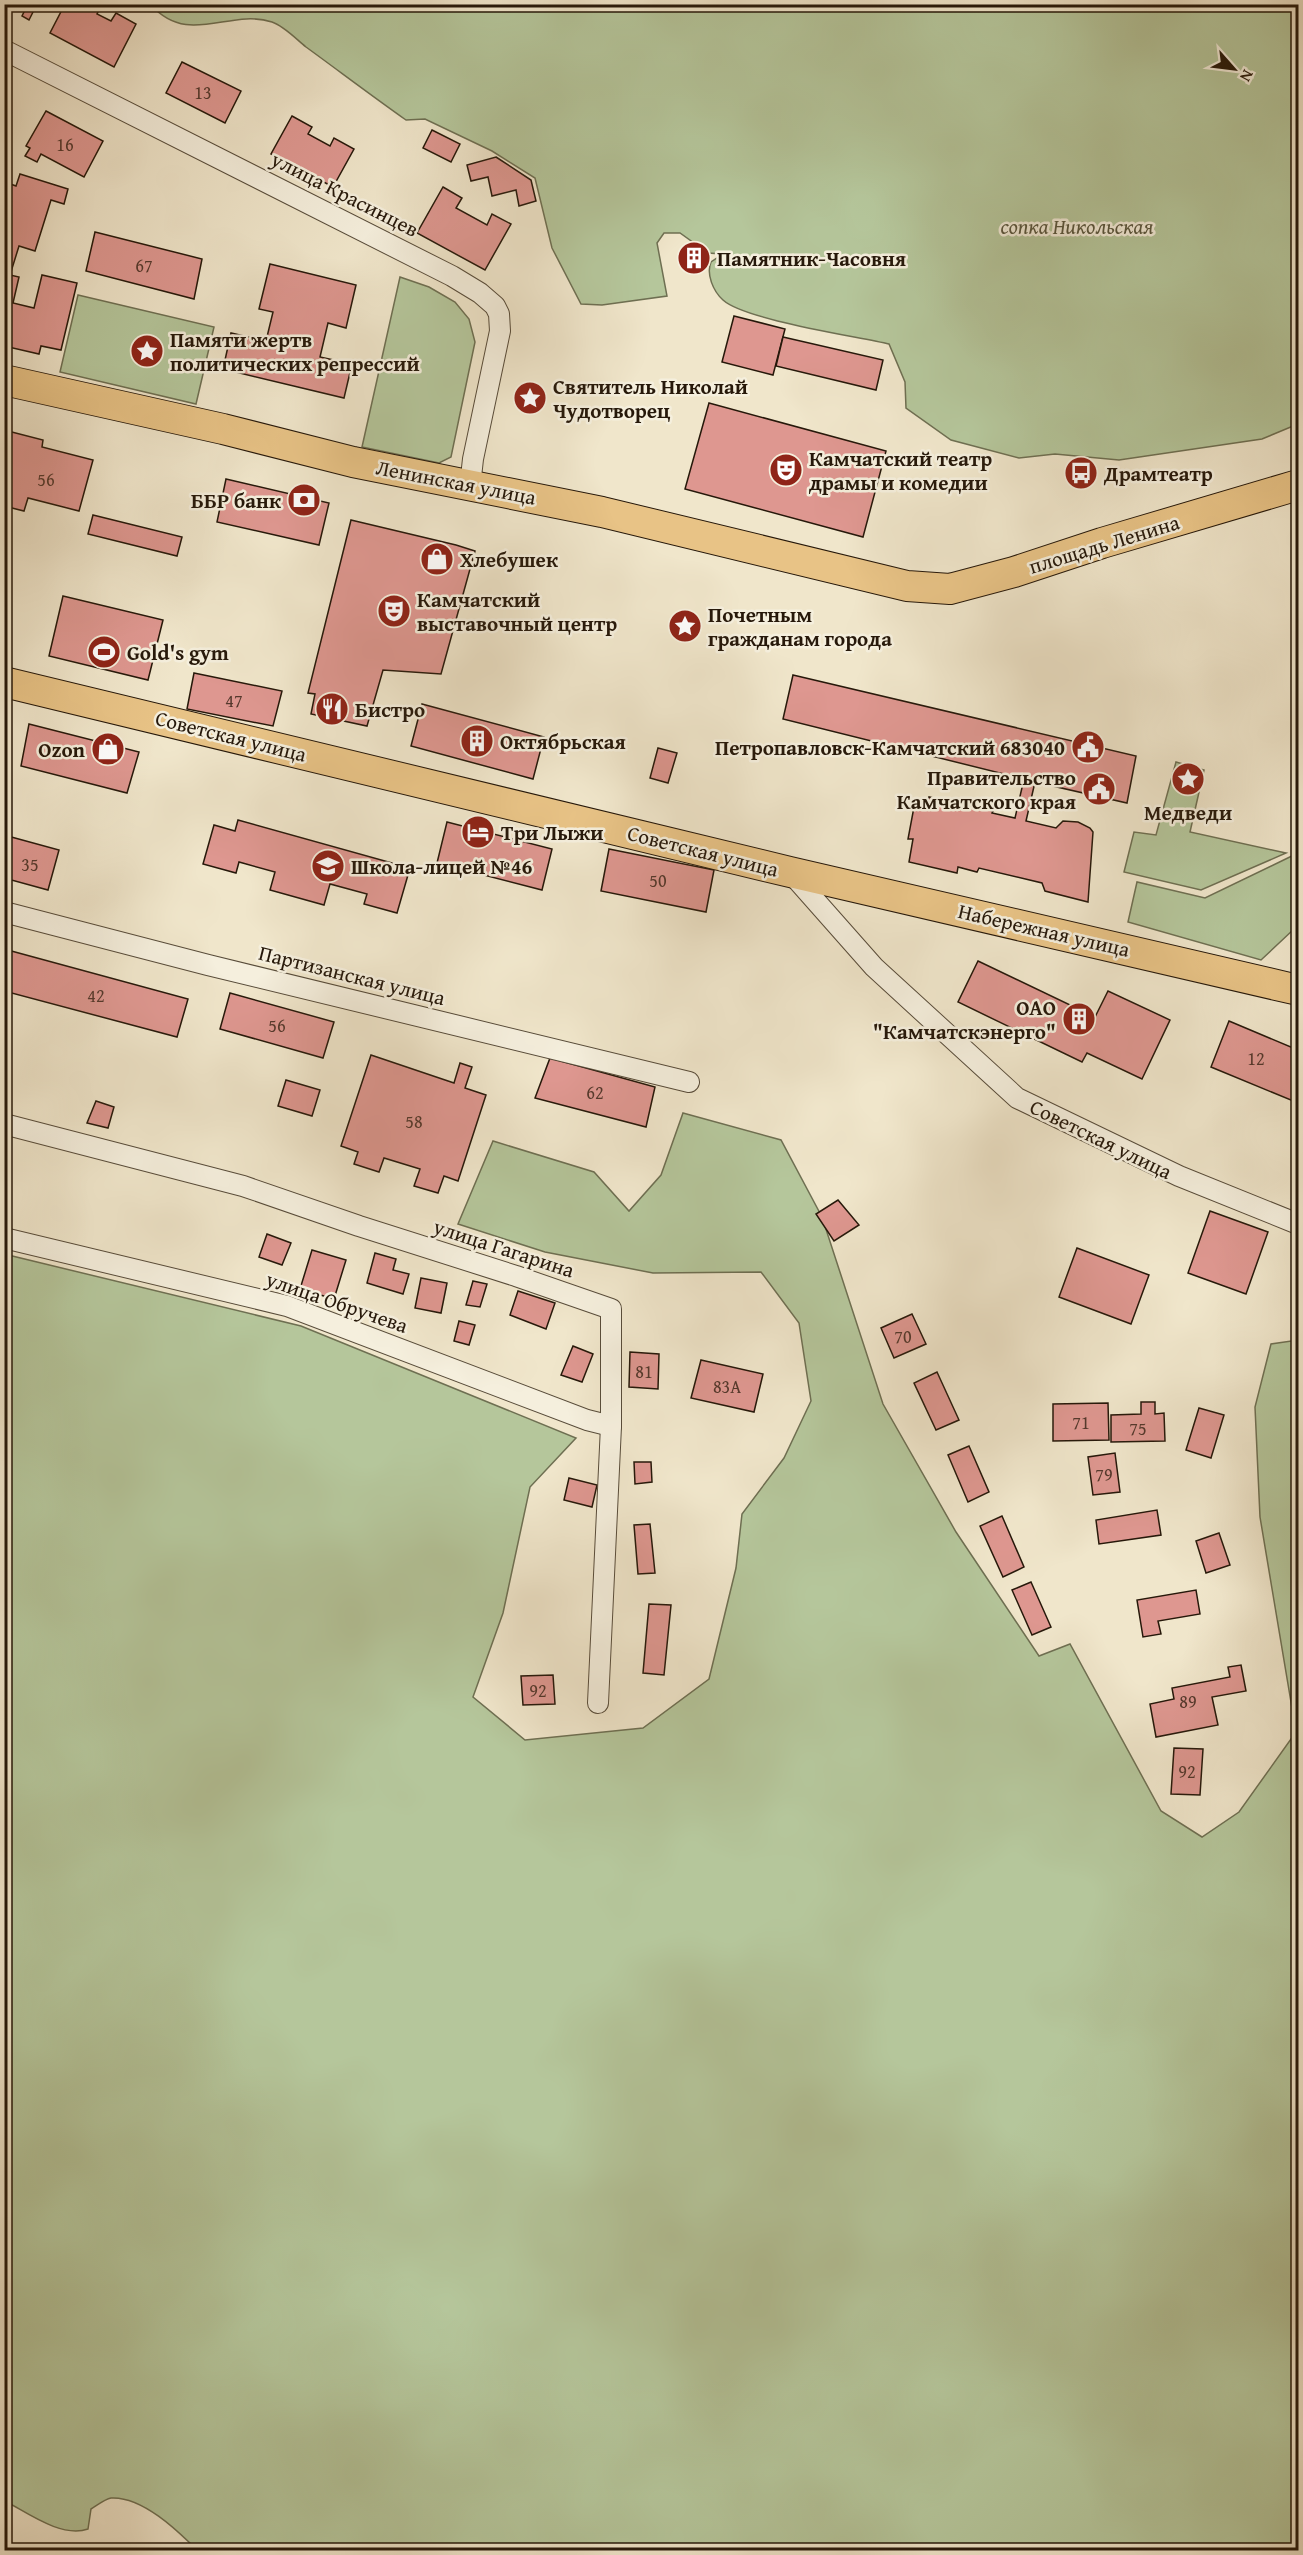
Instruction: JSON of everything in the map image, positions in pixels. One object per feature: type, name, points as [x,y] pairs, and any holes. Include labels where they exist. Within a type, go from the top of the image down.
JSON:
[{"type":"main road","name":"Ленинская улица","points":[[4,380],[223,429],[353,462],[602,512],[907,586]]},
{"type":"main road","name":"площадь Ленина","points":[[907,586],[950,589],[1004,575],[1101,543],[1299,485]]},
{"type":"main road","name":"Советская улица","points":[[4,682],[790,872]]},
{"type":"main road","name":"Набережная улица","points":[[790,872],[1299,990]]},
{"type":"street","name":"улица Красинцев","points":[[4,50],[367,231],[452,276],[492,302],[499,314],[500,331],[474,451],[470,486]]},
{"type":"street","name":"Советская улица","points":[[790,872],[874,967],[1017,1098],[1179,1176],[1299,1224]]},
{"type":"street","name":"Партизанская улица","points":[[4,912],[208,965],[689,1082]]},
{"type":"street","name":"улица Гагарина","points":[[4,1124],[243,1186],[516,1276],[611,1310],[611,1426],[598,1703]]},
{"type":"street","name":"улица Обручева","points":[[4,1238],[287,1306],[587,1420],[611,1426]]},
{"type":"green space","name":"сопка Никольская","points":[[151,5],[1298,5],[1298,424],[1262,439],[1119,460],[1055,454],[1019,458],[951,440],[906,408],[905,382],[889,344],[776,321],[735,307],[719,296],[710,277],[711,262],[717,258],[721,261],[722,254],[708,253],[680,233],[664,233],[657,243],[667,296],[602,305],[581,304],[552,248],[535,178],[492,151],[425,119],[406,120],[272,22],[240,19],[195,25],[180,23],[165,17]]},
{"type":"green space","points":[[400,277],[429,287],[455,302],[469,319],[475,342],[451,457],[439,463],[362,447]]},
{"type":"green space","points":[[78,295],[214,327],[196,404],[60,372]]},
{"type":"green space","points":[[1176,762],[1204,770],[1190,832],[1286,853],[1201,890],[1124,872],[1134,832],[1156,835]]},
{"type":"green space","points":[[1298,853],[1298,930],[1294,929],[1261,960],[1128,922],[1137,882],[1205,898]]},
{"type":"green space","points":[[683,1113],[781,1140],[822,1217],[883,1404],[956,1532],[1039,1656],[1070,1644],[1161,1811],[1202,1837],[1239,1812],[1296,1732],[1260,1517],[1255,1407],[1271,1344],[1298,1340],[1298,2550],[197,2550],[158,2516],[123,2499],[111,2498],[91,2509],[88,2529],[78,2531],[45,2523],[5,2501],[4,1254],[301,1326],[576,1438],[530,1487],[503,1613],[473,1697],[525,1740],[643,1728],[709,1679],[736,1568],[742,1514],[784,1458],[811,1401],[799,1323],[761,1272],[653,1273],[545,1252],[458,1224],[493,1141],[594,1172],[629,1211],[661,1175]]},
{"type":"building","points":[[28,4],[37,4],[29,20],[22,16]]},
{"type":"building","points":[[65,4],[97,4],[101,6],[97,14],[111,21],[116,13],[136,24],[114,67],[50,33]]},
{"type":"building","points":[[182,62],[241,91],[225,123],[166,93]]},
{"type":"building","points":[[46,111],[103,141],[84,177],[41,154],[37,162],[25,156],[30,148],[26,146]]},
{"type":"building","points":[[292,116],[312,127],[308,134],[330,146],[334,138],[354,149],[333,187],[271,154]]},
{"type":"building","points":[[432,130],[460,144],[451,162],[423,148]]},
{"type":"building","points":[[496,157],[531,180],[536,201],[519,206],[516,190],[492,196],[488,177],[471,181],[467,165]]},
{"type":"building","points":[[20,174],[68,189],[64,204],[51,200],[35,251],[19,246],[10,275],[19,277],[13,303],[34,308],[42,275],[77,283],[61,350],[41,346],[39,354],[4,346],[4,184],[5,182],[16,186]]},
{"type":"building","points":[[443,187],[462,198],[456,208],[487,225],[492,214],[511,224],[485,270],[417,233]]},
{"type":"building","points":[[95,232],[202,259],[194,299],[86,271]]},
{"type":"building","name":"Памятник-Часовня","points":[[691,248],[704,255],[698,267],[685,260]]},
{"type":"building","points":[[270,264],[356,285],[346,328],[328,323],[320,357],[352,364],[344,398],[223,369],[231,333],[266,341],[273,312],[259,309]]},
{"type":"building","points":[[734,316],[785,329],[773,375],[722,362]]},
{"type":"building","points":[[783,337],[883,360],[876,390],[776,366]]},
{"type":"building","name":"Камчатский театр драмы и комедии","points":[[709,403],[886,451],[863,537],[685,489]]},
{"type":"building","points":[[4,430],[43,440],[42,447],[93,460],[79,511],[28,498],[24,511],[4,506]]},
{"type":"building","points":[[1090,464],[1090,473],[1071,474],[1071,466]]},
{"type":"building","points":[[226,479],[329,503],[319,545],[217,522]]},
{"type":"building","points":[[93,515],[182,537],[177,556],[88,534]]},
{"type":"building","name":"Камчатский выставочный центр","points":[[351,520],[475,551],[441,674],[383,670],[367,726],[311,714],[315,694],[308,693]]},
{"type":"building","points":[[63,596],[163,620],[148,680],[49,656]]},
{"type":"building","points":[[194,673],[282,691],[273,726],[187,709]]},
{"type":"building","name":"Правительство Камчатского края","points":[[793,675],[1136,756],[1127,803],[1035,782],[1026,821],[1056,828],[1063,821],[1078,822],[1093,832],[1088,902],[1045,891],[1042,883],[979,868],[977,872],[958,867],[957,873],[909,862],[913,839],[908,839],[914,807],[926,810],[929,797],[1015,818],[1024,779],[783,719]]},
{"type":"building","name":"Октябрьская","points":[[422,704],[544,737],[533,779],[411,746]]},
{"type":"building","points":[[29,724],[139,752],[127,793],[21,766]]},
{"type":"building","points":[[658,748],[677,753],[668,783],[650,778]]},
{"type":"building","name":"Школа-лицей №46","points":[[238,820],[410,868],[397,913],[364,904],[367,894],[330,884],[324,905],[270,890],[275,872],[239,862],[236,873],[203,864],[214,825],[235,831]]},
{"type":"building","points":[[447,822],[552,849],[542,890],[437,863]]},
{"type":"building","points":[[4,835],[59,850],[48,890],[4,878]]},
{"type":"building","points":[[609,849],[714,870],[706,912],[601,891]]},
{"type":"building","points":[[4,949],[188,999],[177,1037],[4,991]]},
{"type":"building","name":"ОАО \"Камчатскэнерго\"","points":[[978,961],[1095,1017],[1108,991],[1170,1020],[1142,1079],[1087,1053],[1082,1062],[958,1002]]},
{"type":"building","points":[[230,993],[334,1022],[323,1058],[220,1029]]},
{"type":"building","points":[[1229,1021],[1298,1050],[1298,1103],[1211,1067]]},
{"type":"building","points":[[371,1055],[454,1083],[460,1063],[472,1067],[465,1088],[486,1095],[458,1181],[444,1176],[438,1193],[414,1186],[420,1169],[384,1158],[379,1172],[354,1164],[358,1152],[341,1146]]},
{"type":"building","points":[[550,1058],[655,1087],[646,1127],[535,1098]]},
{"type":"building","points":[[286,1080],[320,1090],[312,1116],[278,1106]]},
{"type":"building","points":[[96,1101],[114,1107],[108,1128],[87,1123]]},
{"type":"building","points":[[838,1200],[859,1225],[834,1241],[816,1214]]},
{"type":"building","points":[[1210,1211],[1268,1232],[1246,1294],[1188,1273]]},
{"type":"building","points":[[267,1234],[291,1243],[282,1265],[259,1257]]},
{"type":"building","points":[[1077,1248],[1149,1275],[1131,1324],[1059,1297]]},
{"type":"building","points":[[312,1250],[346,1260],[334,1299],[300,1289]]},
{"type":"building","points":[[375,1253],[396,1259],[393,1270],[409,1274],[403,1294],[367,1283]]},
{"type":"building","points":[[421,1278],[447,1283],[441,1313],[415,1308]]},
{"type":"building","points":[[473,1281],[487,1284],[480,1307],[466,1305]]},
{"type":"building","points":[[518,1291],[555,1303],[546,1329],[510,1315]]},
{"type":"building","points":[[912,1314],[926,1344],[894,1358],[881,1328]]},
{"type":"building","points":[[459,1321],[475,1325],[469,1345],[454,1341]]},
{"type":"building","points":[[573,1346],[593,1354],[582,1382],[561,1375]]},
{"type":"building","points":[[630,1352],[659,1354],[658,1389],[629,1387]]},
{"type":"building","points":[[701,1360],[763,1374],[754,1412],[691,1398]]},
{"type":"building","points":[[937,1372],[959,1420],[936,1430],[914,1383]]},
{"type":"building","points":[[1141,1402],[1155,1402],[1155,1414],[1164,1413],[1165,1441],[1111,1442],[1111,1415],[1141,1414]]},
{"type":"building","points":[[1108,1403],[1109,1440],[1053,1441],[1053,1404]]},
{"type":"building","points":[[1199,1408],[1224,1415],[1211,1458],[1186,1450]]},
{"type":"building","points":[[969,1446],[989,1492],[968,1502],[948,1455]]},
{"type":"building","points":[[1115,1453],[1120,1492],[1093,1495],[1088,1457]]},
{"type":"building","points":[[634,1462],[651,1462],[652,1482],[635,1484]]},
{"type":"building","points":[[569,1478],[597,1485],[592,1507],[564,1500]]},
{"type":"building","points":[[1157,1510],[1161,1535],[1099,1544],[1096,1520]]},
{"type":"building","points":[[1002,1516],[1024,1567],[1003,1577],[980,1526]]},
{"type":"building","points":[[650,1524],[655,1573],[638,1574],[634,1525]]},
{"type":"building","points":[[1219,1533],[1230,1565],[1206,1573],[1196,1541]]},
{"type":"building","points":[[1031,1582],[1051,1627],[1032,1635],[1012,1590]]},
{"type":"building","points":[[1196,1590],[1200,1614],[1158,1621],[1161,1634],[1143,1637],[1137,1600]]},
{"type":"building","points":[[649,1604],[671,1605],[664,1675],[643,1673]]},
{"type":"building","points":[[1241,1665],[1246,1691],[1212,1697],[1218,1725],[1156,1737],[1150,1704],[1174,1699],[1172,1688],[1230,1677],[1228,1667]]},
{"type":"building","points":[[553,1675],[555,1704],[523,1705],[521,1676]]},
{"type":"building","points":[[1174,1748],[1203,1749],[1200,1795],[1171,1794]]},
{"type":"place","name":"Памятник-Часовня","points":[[694,258]]},
{"type":"place","name":"Памяти жертв политических репрессий","points":[[147,351]]},
{"type":"place","name":"Святитель Николай Чудотворец","points":[[530,398]]},
{"type":"place","name":"Камчатский театр драмы и комедии","points":[[786,470]]},
{"type":"place","name":"Драмтеатр","points":[[1081,473]]},
{"type":"place","name":"ББР банк","points":[[304,500]]},
{"type":"place","name":"Хлебушек","points":[[437,559]]},
{"type":"place","name":"Камчатский выставочный центр","points":[[394,611]]},
{"type":"place","name":"Почетным гражданам города","points":[[685,626]]},
{"type":"place","name":"Gold's gym","points":[[104,652]]},
{"type":"place","name":"Бистро","points":[[332,709]]},
{"type":"place","name":"Октябрьская","points":[[477,741]]},
{"type":"place","name":"Петропавловск-Камчатский 683040","points":[[1088,747]]},
{"type":"place","name":"Ozon","points":[[108,749]]},
{"type":"place","name":"Медведи","points":[[1188,779]]},
{"type":"place","name":"Правительство Камчатского края","points":[[1099,789]]},
{"type":"place","name":"Три Лыжи","points":[[478,832]]},
{"type":"place","name":"Школа-лицей №46","points":[[328,866]]},
{"type":"place","name":"ОАО \"Камчатскэнерго\"","points":[[1079,1019]]}]
